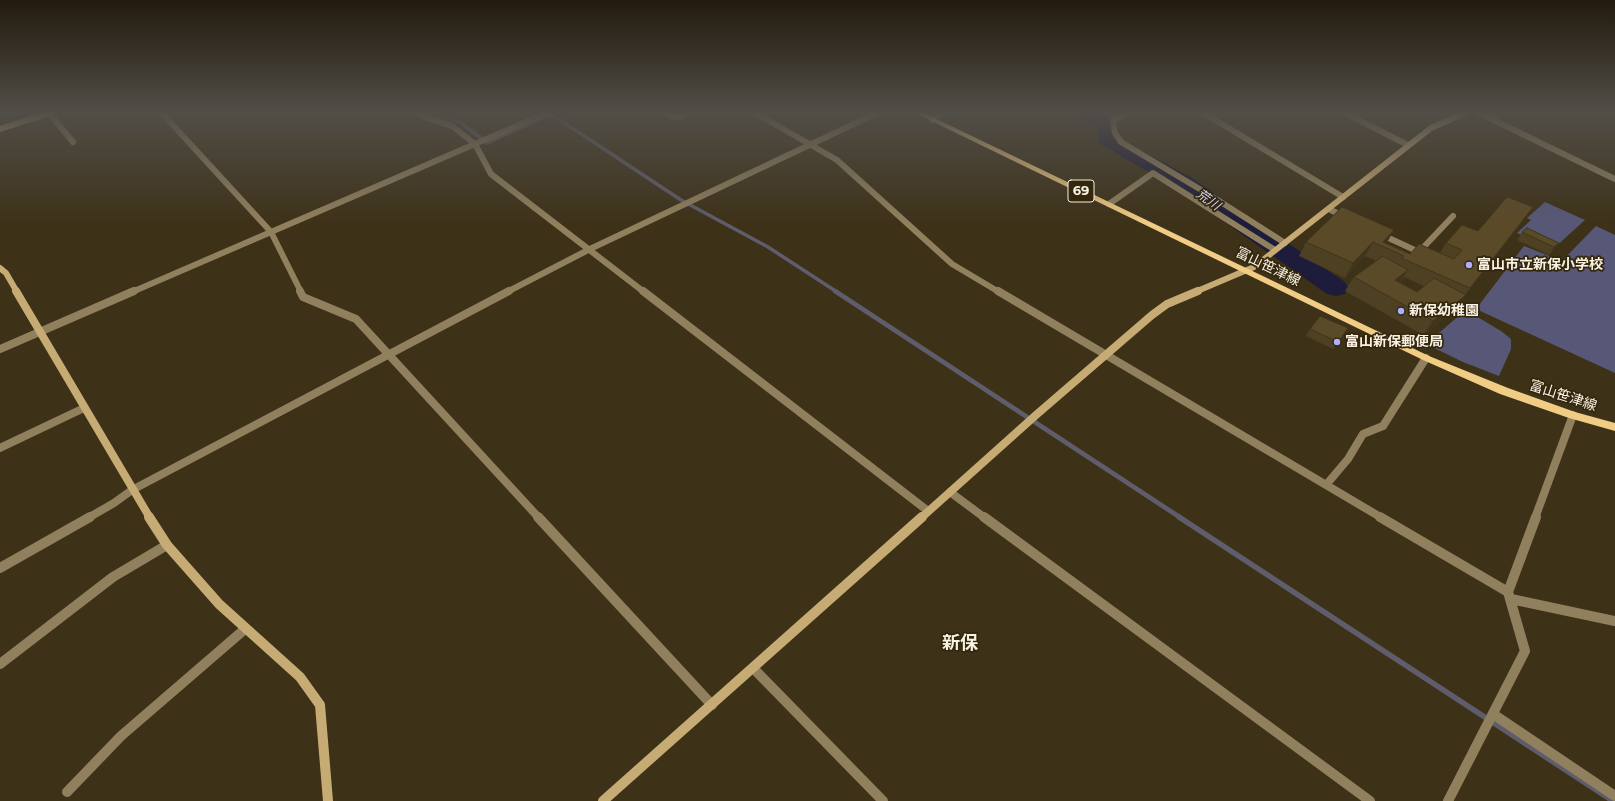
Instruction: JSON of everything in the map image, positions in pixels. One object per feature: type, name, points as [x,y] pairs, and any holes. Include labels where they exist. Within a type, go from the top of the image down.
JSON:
[{"type":"main road","name":"富山笹津線","points":[[994,149],[1109,204],[1244,272],[1426,358],[1504,391],[1573,415],[1615,427]]},
{"type":"street","points":[[195,149],[271,232],[303,297],[356,319],[712,705]]},
{"type":"street","points":[[0,349],[462,149]]},
{"type":"street","points":[[484,149],[491,174],[928,511]]},
{"type":"street","points":[[0,568],[114,503],[132,490],[387,354],[590,249],[803,149]]},
{"type":"street","points":[[819,149],[837,160],[952,264],[1105,355],[1510,595],[1615,621]]},
{"type":"street","points":[[1133,149],[1213,197],[1284,243]]},
{"type":"street","points":[[1264,149],[1344,197]]},
{"type":"street","points":[[603,801],[928,511],[1152,314],[1167,304],[1244,272],[1254,266],[1329,209],[1403,149]]},
{"type":"street","points":[[1554,149],[1615,179]]},
{"type":"street","points":[[1109,204],[1154,173],[1275,250]]},
{"type":"street","points":[[1329,209],[1356,222]]},
{"type":"street","points":[[1370,229],[1419,252],[1453,216]]},
{"type":"street","points":[[0,268],[6,273],[132,490],[167,545],[219,604],[300,677],[320,705],[328,801]]},
{"type":"street","points":[[1326,485],[1348,459],[1363,434],[1382,426],[1426,358]]},
{"type":"street","points":[[0,448],[84,408]]},
{"type":"street","points":[[1448,801],[1525,651],[1510,595],[1573,415]]},
{"type":"street","points":[[950,492],[1370,801]]},
{"type":"street","points":[[0,664],[113,577],[167,545]]},
{"type":"street","points":[[67,792],[121,736],[245,629]]},
{"type":"street","points":[[753,668],[883,801]]},
{"type":"street","points":[[1493,714],[1615,796]]},
{"type":"shaded area","points":[[1545,202],[1585,220],[1553,249],[1517,233],[1531,220],[1527,218]]},
{"type":"shaded area","points":[[1596,226],[1615,235],[1615,373],[1476,309],[1524,246],[1562,261]]},
{"type":"shaded area","points":[[1461,314],[1474,315],[1501,331],[1511,339],[1511,349],[1499,376],[1463,362],[1426,344]]},
{"type":"building","points":[[1507,197],[1533,207],[1470,288],[1401,258],[1404,256],[1373,242],[1353,263],[1306,242],[1342,207],[1394,230],[1383,242],[1410,254],[1419,244],[1454,259],[1462,250],[1446,243],[1462,225],[1478,231]]},
{"type":"building","points":[[1527,228],[1559,243],[1554,247],[1522,232]]},
{"type":"building","points":[[1383,256],[1408,270],[1395,280],[1417,292],[1434,278],[1466,295],[1433,321],[1354,277]]},
{"type":"building","points":[[1320,316],[1348,328],[1338,342],[1310,329]]},
{"type":"waterway","points":[[604,149],[681,200],[768,247],[837,292]]},
{"type":"waterway","name":"荒川","points":[[1124,149],[1184,183],[1336,288]]},
{"type":"waterway","points":[[835,291],[1181,518]]},
{"type":"waterway","points":[[1179,517],[1613,801]]},
{"type":"place","name":"富山市立新保小学校","points":[[1469,265]]},
{"type":"place","name":"新保幼稚園","points":[[1401,311]]},
{"type":"place","name":"富山新保郵便局","points":[[1337,342]]},
{"type":"district","name":"新保","points":[[960,644]]}]
